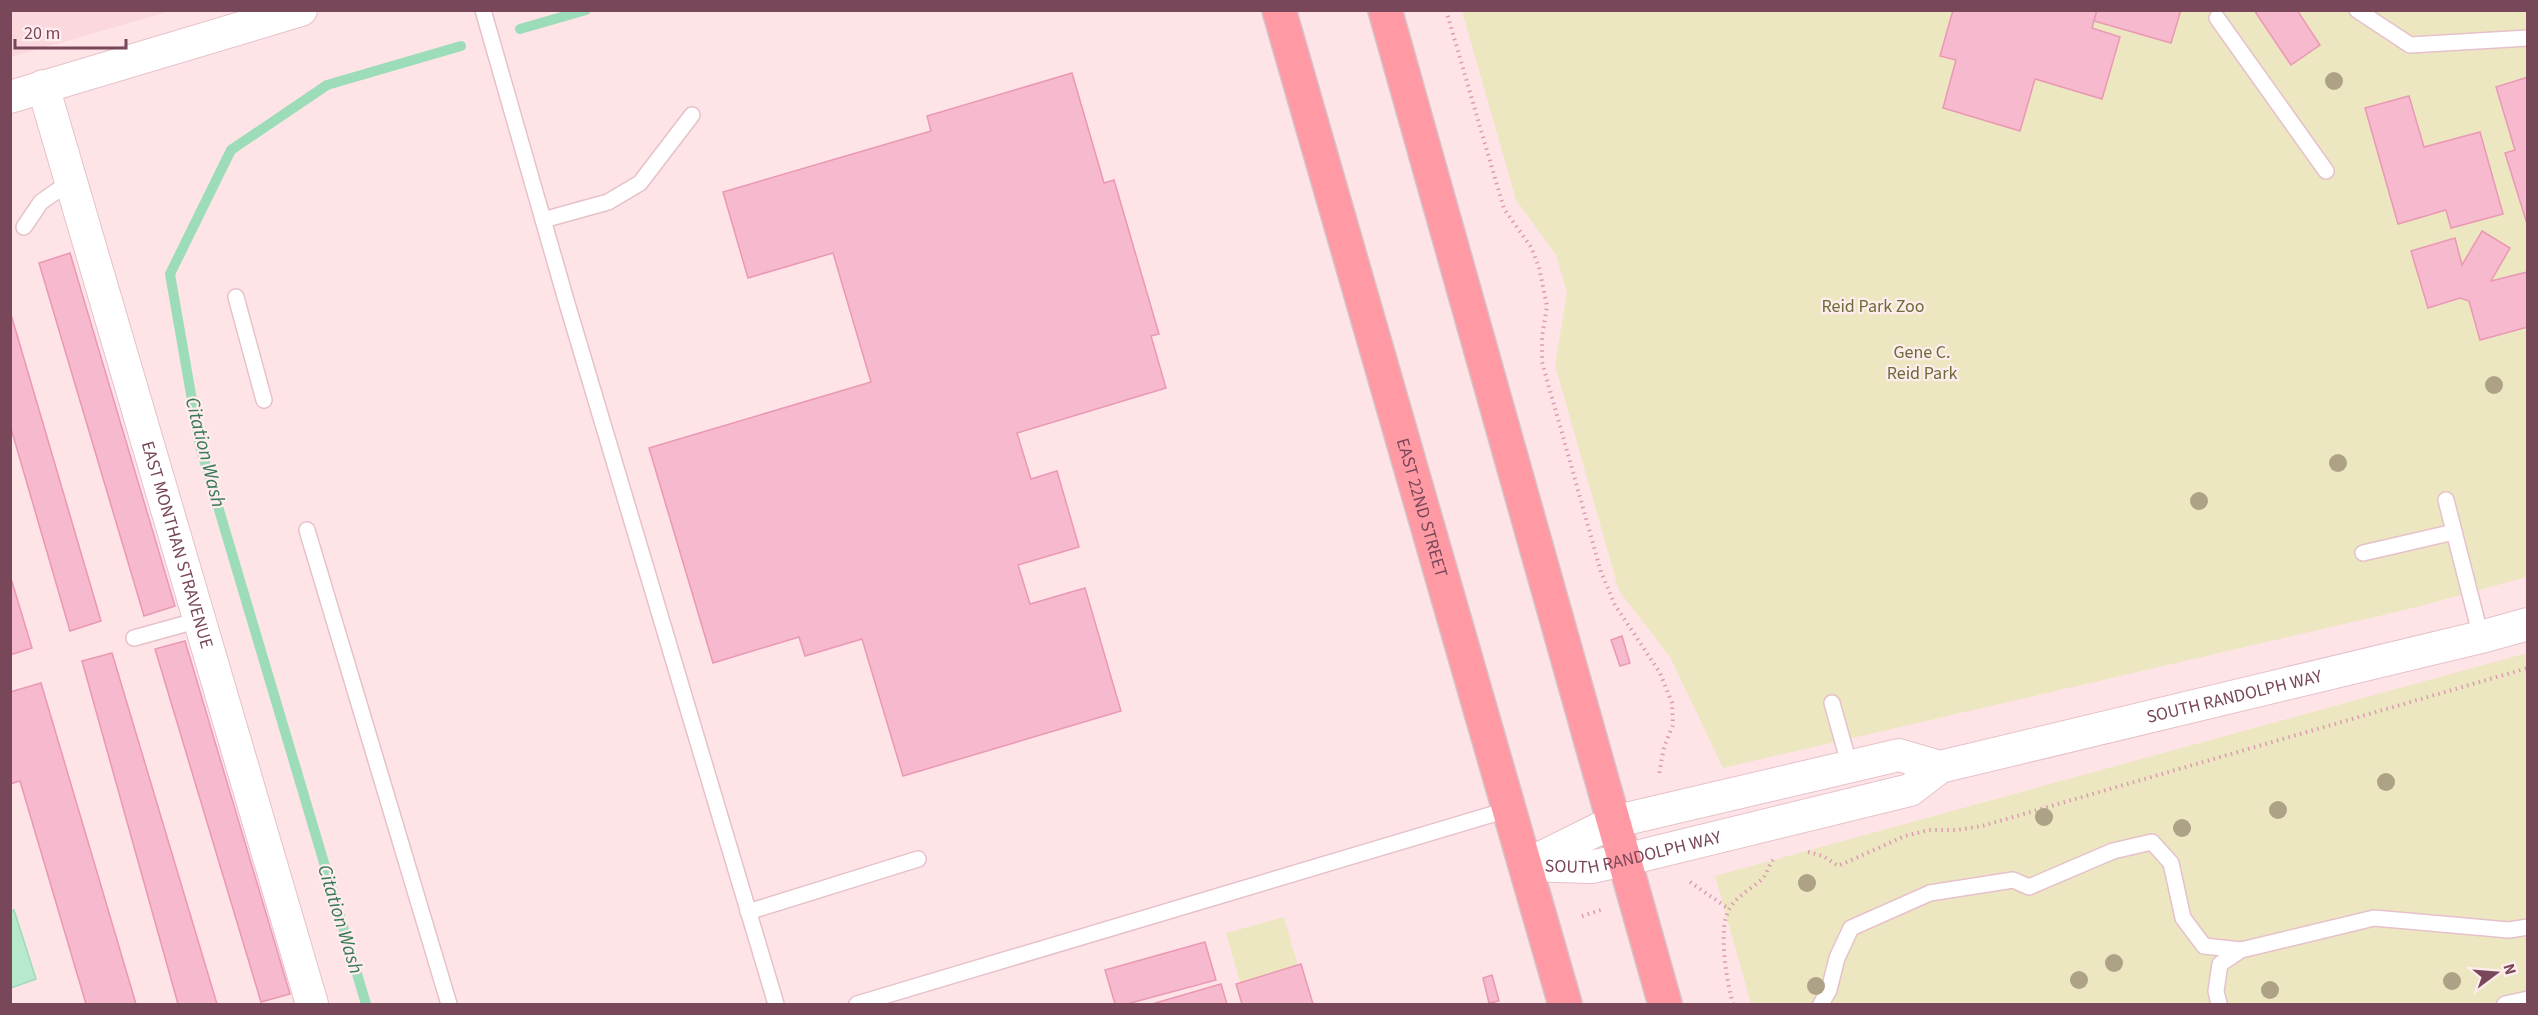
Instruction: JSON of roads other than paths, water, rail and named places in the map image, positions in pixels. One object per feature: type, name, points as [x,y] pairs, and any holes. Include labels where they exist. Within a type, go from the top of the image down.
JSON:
[{"type":"main road","name":"EAST 22ND STREET","points":[[1279,10],[1565,1005]]},
{"type":"main road","points":[[1385,10],[1665,1005]]},
{"type":"street","points":[[20,90],[252,17],[301,10]]},
{"type":"street","name":"EAST MONTHAN STRAVENUE","points":[[20,90],[71,181],[312,1005]]},
{"type":"street","name":"SOUTH RANDOLPH WAY","points":[[1526,865],[1591,867],[1624,860],[1910,790],[1940,766],[2528,624]]},
{"type":"street","name":"SOUTH RANDOLPH WAY","points":[[1526,865],[1613,822],[1899,755],[1940,766]]},
{"type":"lane","points":[[483,10],[776,1005]]},
{"type":"lane","points":[[2357,10],[2410,45],[2528,39]]},
{"type":"lane","points":[[2217,18],[2326,171]]},
{"type":"lane","points":[[543,220],[609,202],[640,183],[692,115]]},
{"type":"lane","points":[[24,227],[41,202],[71,181]]},
{"type":"lane","points":[[236,297],[264,400]]},
{"type":"lane","points":[[2446,500],[2481,637]]},
{"type":"lane","points":[[308,530],[449,1005]]},
{"type":"lane","points":[[2363,553],[2454,532]]},
{"type":"lane","points":[[134,638],[199,620]]},
{"type":"lane","points":[[1832,703],[1850,766]]},
{"type":"lane","points":[[857,1005],[1510,809]]},
{"type":"lane","points":[[1821,1005],[1829,990],[1837,958],[1851,928],[1930,893],[2013,880],[2029,886],[2113,851],[2152,842],[2171,863],[2183,918],[2204,946],[2241,950],[2374,918],[2509,930],[2528,927]]},
{"type":"lane","points":[[748,912],[918,859]]},
{"type":"lane","points":[[2219,1005],[2216,991],[2220,964],[2241,950]]},
{"type":"lane","points":[[2505,1005],[2528,999]]},
{"type":"waterway","name":"Citation Wash","points":[[520,29],[586,10]]},
{"type":"waterway","name":"Citation Wash","points":[[366,1004],[200,446],[170,274],[231,150],[327,85],[461,46]]},
{"type":"park label","name":"Reid Park Zoo","points":[[1873,306]]},
{"type":"park label","name":"Gene C. Reid Park","points":[[1922,362]]}]
